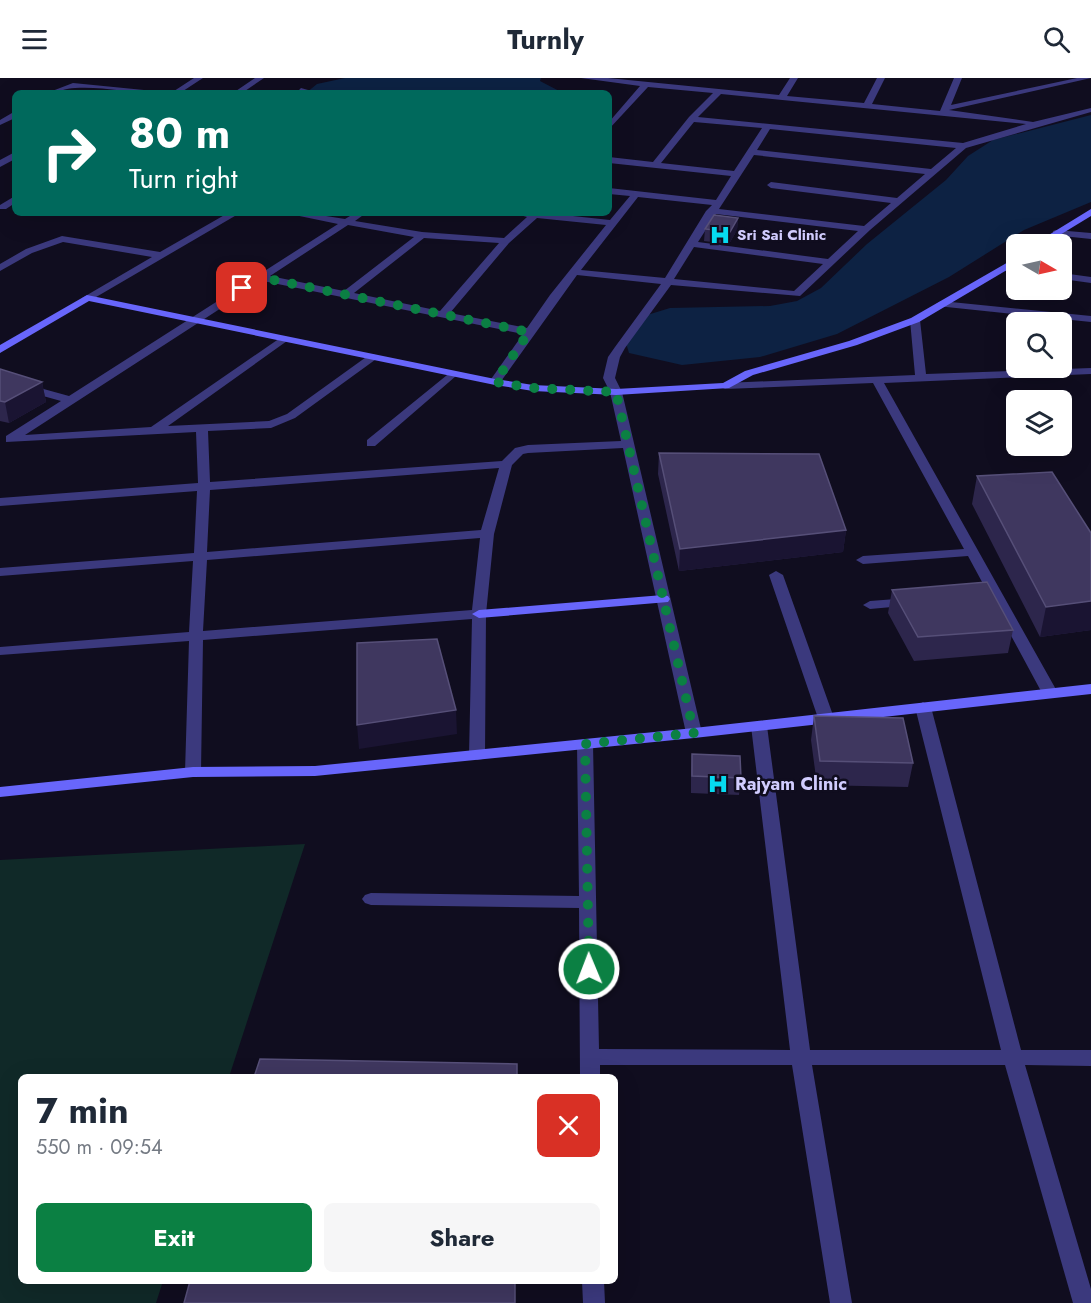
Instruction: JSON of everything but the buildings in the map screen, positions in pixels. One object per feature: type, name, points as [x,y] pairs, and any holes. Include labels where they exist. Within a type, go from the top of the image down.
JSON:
[{"type":"street","points":[[180,90],[199,78]]},
{"type":"street","points":[[242,90],[260,78]]},
{"type":"street","points":[[585,78],[867,106],[945,111],[1038,123]]},
{"type":"street","points":[[781,98],[794,78]]},
{"type":"street","points":[[867,106],[881,78]]},
{"type":"street","points":[[945,111],[958,78]]},
{"type":"street","points":[[945,111],[1088,78]]},
{"type":"street","points":[[612,124],[646,84]]},
{"type":"street","points":[[59,90],[73,85],[124,90]]},
{"type":"street","points":[[655,165],[692,119],[719,92]]},
{"type":"street","points":[[692,119],[963,146],[1038,123],[1091,110]]},
{"type":"street","points":[[694,733],[616,392],[609,378],[614,357],[668,281],[768,126]]},
{"type":"street","points":[[574,273],[793,294],[803,289],[866,229],[963,146]]},
{"type":"street","points":[[751,152],[935,172]]},
{"type":"street","points":[[612,160],[736,174]]},
{"type":"street","points":[[771,185],[900,201]]},
{"type":"street","points":[[612,190],[866,229]]},
{"type":"street","points":[[495,382],[554,297],[636,194]]},
{"type":"street","points":[[3,207],[12,202]]},
{"type":"street","points":[[1056,233],[1091,212]]},
{"type":"street","points":[[0,350],[159,255],[230,216]]},
{"type":"street","points":[[309,216],[422,235],[506,241]]},
{"type":"street","points":[[5,440],[356,216]]},
{"type":"street","points":[[442,315],[506,241],[534,216]]},
{"type":"street","points":[[545,216],[613,223]]},
{"type":"street","points":[[1056,233],[1091,236]]},
{"type":"street","points":[[344,296],[422,235]]},
{"type":"street","points":[[0,268],[28,251],[62,239],[159,255]]},
{"type":"street","points":[[690,244],[831,262]]},
{"type":"street","points":[[725,386],[749,373],[853,343],[915,320],[1005,268]]},
{"type":"street","points":[[259,277],[529,332]]},
{"type":"street","points":[[1072,277],[1091,279]]},
{"type":"street","points":[[87,298],[452,374],[533,388],[616,392],[1006,373]]},
{"type":"street","points":[[941,304],[1006,314]]},
{"type":"street","points":[[1072,319],[1091,319]]},
{"type":"street","points":[[915,320],[921,378]]},
{"type":"street","points":[[154,431],[283,339]]},
{"type":"street","points":[[5,440],[263,426],[291,416],[374,357]]},
{"type":"street","points":[[1072,371],[1091,371]]},
{"type":"street","points":[[370,443],[452,374]]},
{"type":"street","points":[[0,380],[70,400]]},
{"type":"street","points":[[876,380],[972,552],[990,596],[1050,693]]},
{"type":"street","points":[[193,772],[196,635],[204,487],[202,429]]},
{"type":"street","points":[[477,754],[479,614],[487,534],[506,464],[519,451],[528,449],[628,444]]},
{"type":"street","points":[[0,502],[506,464]]},
{"type":"street","points":[[0,572],[487,534]]},
{"type":"street","points":[[863,561],[972,552]]},
{"type":"street","points":[[776,574],[826,718]]},
{"type":"street","points":[[0,651],[663,599]]},
{"type":"street","points":[[870,605],[927,601]]},
{"type":"street","points":[[0,792],[193,772],[315,771],[694,733],[1091,689]]},
{"type":"street","points":[[923,707],[1013,1058],[1084,1303]]},
{"type":"street","points":[[759,726],[801,1058],[841,1303]]},
{"type":"street","points":[[585,744],[590,1074]]},
{"type":"street","points":[[371,899],[588,902]]},
{"type":"street","points":[[590,1057],[1091,1058]]},
{"type":"street","points":[[594,1284],[594,1303]]},
{"type":"green space","points":[[305,844],[230,1074],[18,1074],[18,1284],[162,1284],[156,1303],[0,1303],[0,860]]},
{"type":"water","points":[[345,78],[541,78],[540,81],[557,90],[310,90],[317,84]]},
{"type":"water","points":[[1091,115],[1091,202],[1018,234],[1006,234],[1006,241],[949,277],[837,334],[760,357],[682,365],[629,353],[626,343],[644,316],[670,308],[770,306],[797,301],[821,288],[867,244],[946,180],[968,156],[993,140]]},
{"type":"place","name":"Sri Sai Clinic","points":[[720,235]]},
{"type":"place","name":"Rajyam Clinic","points":[[718,784]]},
{"type":"route","points":[[242,288],[259,277],[529,332],[495,382],[533,388],[616,392],[694,733],[585,744],[589,969]]}]
